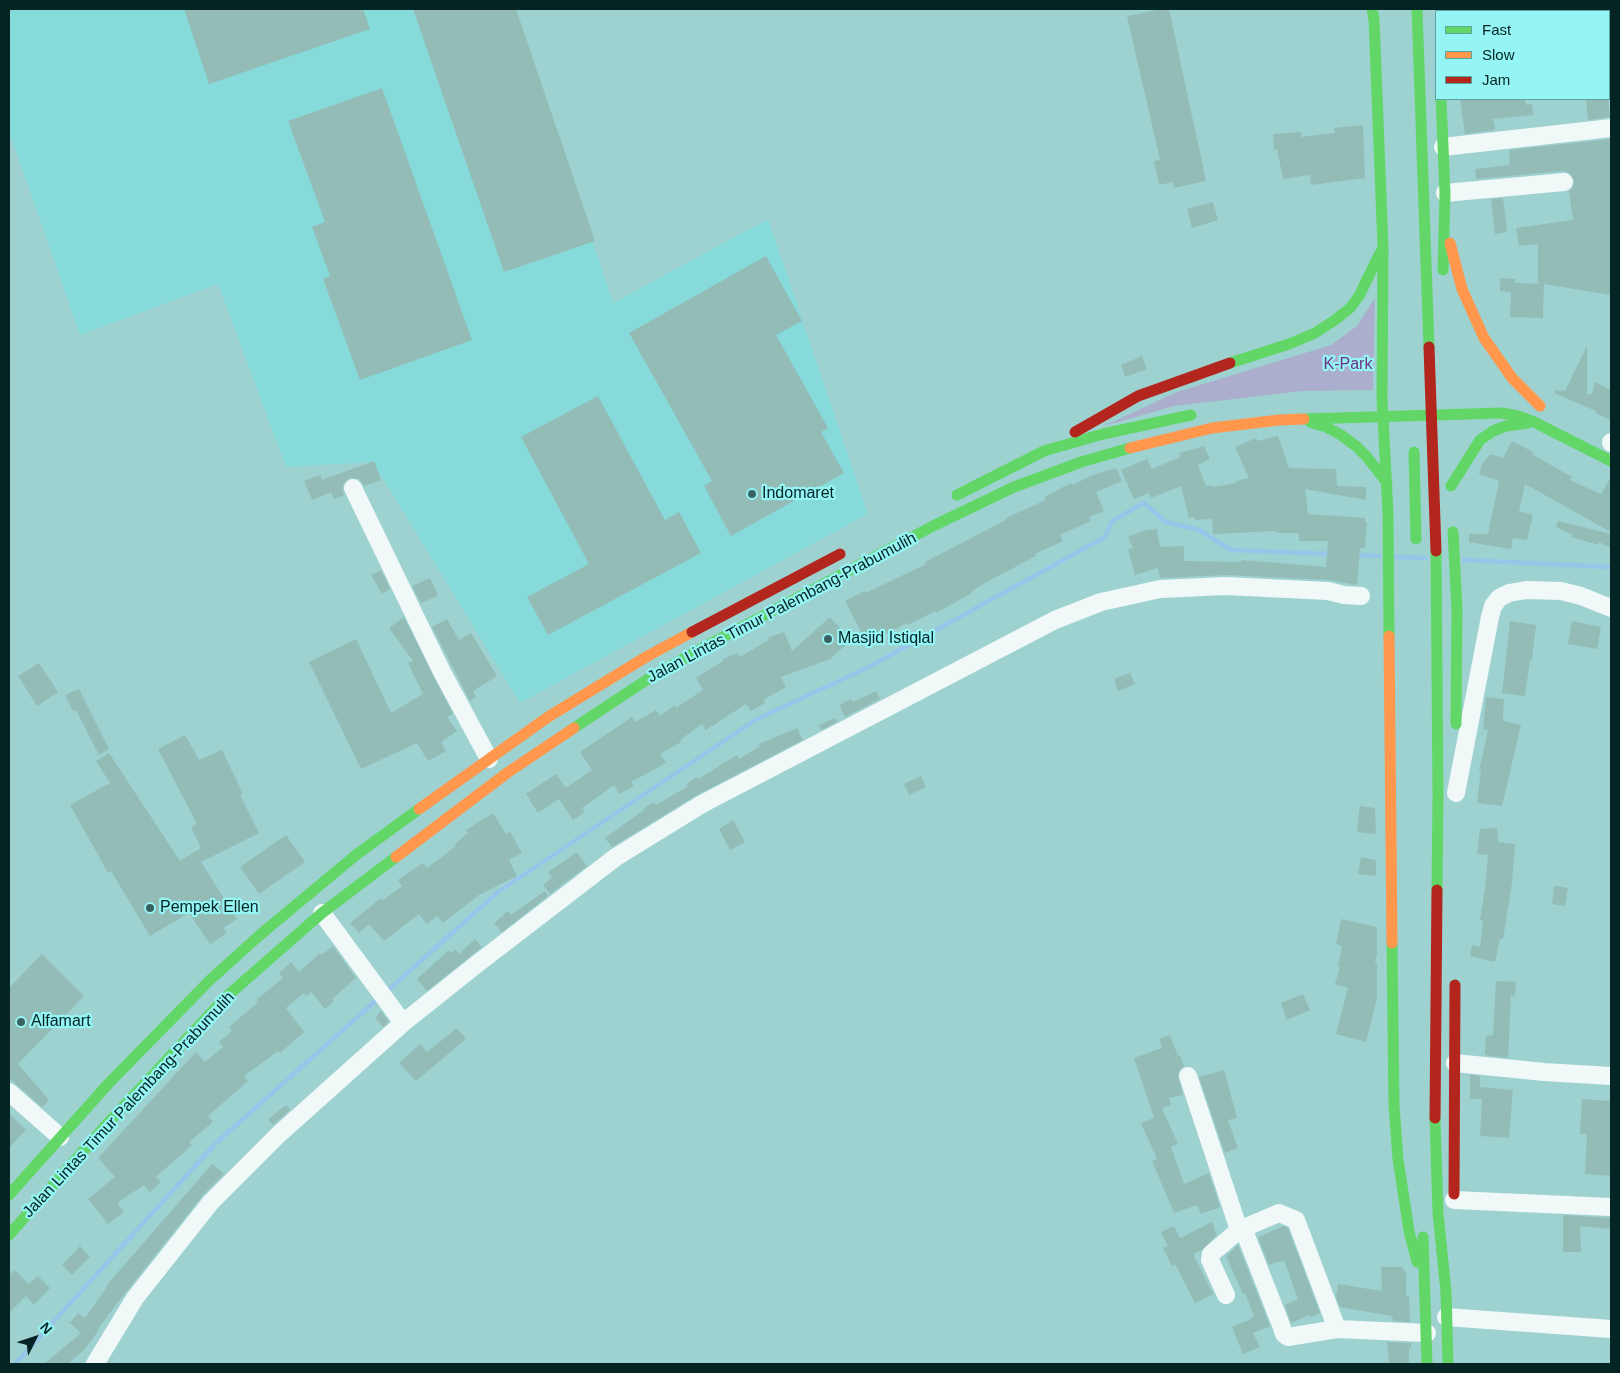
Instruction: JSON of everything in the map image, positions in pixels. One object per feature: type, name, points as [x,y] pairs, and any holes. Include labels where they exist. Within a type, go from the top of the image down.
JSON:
[{"type":"highway","points":[[1372,9],[1374,19],[1383,247],[1382,416],[1388,513],[1394,1106],[1398,1159],[1409,1231],[1426,1295]]},
{"type":"highway","points":[[1417,9],[1435,530],[1438,796],[1435,1134],[1438,1213],[1446,1292],[1448,1364]]},
{"type":"highway","points":[[1441,100],[1445,193],[1443,281]]},
{"type":"highway","points":[[1445,222],[1462,289],[1484,338],[1512,378],[1540,406]]},
{"type":"highway","points":[[945,500],[1044,451],[1100,416],[1138,396],[1223,364],[1289,344],[1314,333],[1336,320],[1359,296],[1383,247]]},
{"type":"highway","points":[[1517,399],[1552,411]]},
{"type":"highway","points":[[1416,555],[1413,431],[1415,402],[1444,405],[1465,413],[1502,413],[1518,416],[1534,422],[1611,462]]},
{"type":"highway","points":[[1444,405],[1446,428]]},
{"type":"highway","name":"Jalan Lintas Timur Palembang-Prabumulih","points":[[9,1235],[108,1123],[225,998],[237,972],[261,934],[356,855],[403,836],[507,773],[648,679],[706,646],[926,530],[1014,487],[1081,462],[1158,440],[1212,428],[1278,420],[1382,416],[1444,405]]},
{"type":"highway","points":[[1044,451],[1120,430],[1198,414]]},
{"type":"highway","points":[[1303,419],[1326,427],[1356,446],[1387,482]]},
{"type":"highway","points":[[1451,486],[1480,440],[1493,431],[1506,426],[1534,422]]},
{"type":"highway","points":[[1449,469],[1451,500]]},
{"type":"highway","points":[[1452,521],[1456,608],[1456,798]]},
{"type":"highway","name":"Jalan Lintas Timur Palembang-Prabumulih","points":[[9,1195],[109,1083],[180,1010],[322,913],[403,836],[489,759],[548,717],[646,657],[848,550]]},
{"type":"highway","points":[[1453,1204],[1455,976]]},
{"type":"highway","points":[[1422,1225],[1427,1364]]},
{"type":"highway","points":[[1446,1292],[1452,1235]]},
{"type":"street","points":[[1443,147],[1611,128]]},
{"type":"street","points":[[1445,193],[1564,182]]},
{"type":"street","points":[[353,488],[442,672],[489,759]]},
{"type":"street","points":[[95,1364],[135,1298],[211,1202],[278,1135],[403,1023],[477,964],[616,857],[702,804],[1055,620],[1102,602],[1160,589],[1226,586],[1328,592],[1344,596],[1361,596]]},
{"type":"street","points":[[1456,798],[1490,617],[1493,606],[1499,598],[1509,593],[1526,590],[1561,591],[1581,596],[1611,608]]},
{"type":"street","points":[[322,913],[403,1023]]},
{"type":"street","points":[[1455,1063],[1544,1072],[1611,1076]]},
{"type":"street","points":[[1188,1076],[1241,1229],[1284,1334],[1288,1337],[1337,1329],[1427,1332]]},
{"type":"street","points":[[9,1092],[60,1137]]},
{"type":"street","points":[[1453,1204],[1611,1207]]},
{"type":"street","points":[[1226,1295],[1210,1260],[1211,1254],[1241,1229],[1279,1212],[1296,1220],[1337,1329]]},
{"type":"street","points":[[1446,1317],[1611,1329]]},
{"type":"shaded area","points":[[9,9],[516,9],[613,303],[768,219],[868,514],[520,703],[373,462],[286,467],[218,284],[80,335],[9,131]]},
{"type":"green space","name":"K-Park","points":[[1375,298],[1373,390],[1302,391],[1174,406],[1104,426],[1177,392],[1331,345],[1357,326]]},
{"type":"building","points":[[184,9],[363,9],[370,29],[209,84]]},
{"type":"building","points":[[413,9],[516,9],[595,241],[504,272]]},
{"type":"building","points":[[1169,9],[1206,181],[1174,188],[1173,182],[1159,185],[1154,161],[1160,160],[1127,16]]},
{"type":"building","points":[[382,88],[472,340],[360,380],[323,279],[330,276],[312,227],[325,222],[288,121]]},
{"type":"building","points":[[1460,100],[1525,100],[1526,105],[1532,104],[1533,115],[1493,119],[1495,130],[1465,134]]},
{"type":"building","points":[[1586,100],[1608,100],[1610,117],[1588,120]]},
{"type":"building","points":[[1363,125],[1365,178],[1311,185],[1310,175],[1283,179],[1277,149],[1274,150],[1273,134],[1301,132],[1301,137],[1335,133],[1334,128]]},
{"type":"building","points":[[1611,139],[1611,295],[1544,284],[1543,318],[1510,317],[1511,292],[1500,291],[1500,278],[1515,279],[1515,283],[1543,284],[1538,283],[1538,244],[1519,246],[1516,228],[1573,220],[1569,191],[1573,187],[1574,181],[1569,173],[1563,171],[1476,179],[1475,169],[1510,165],[1509,150]]},
{"type":"building","points":[[1503,198],[1507,232],[1495,234],[1491,199]]},
{"type":"building","points":[[1213,202],[1218,220],[1192,228],[1187,209]]},
{"type":"building","points":[[766,256],[802,321],[776,335],[828,428],[821,432],[844,473],[731,536],[704,486],[712,481],[629,333]]},
{"type":"building","points":[[1587,346],[1587,394],[1592,394],[1595,382],[1611,390],[1611,420],[1595,413],[1596,411],[1554,393],[1555,390],[1565,391]]},
{"type":"building","points":[[1142,356],[1147,369],[1125,377],[1121,365]]},
{"type":"building","points":[[598,396],[665,520],[679,512],[701,553],[548,635],[527,597],[589,564],[521,437]]},
{"type":"building","points":[[1278,436],[1289,468],[1336,469],[1337,486],[1366,487],[1366,500],[1305,489],[1308,514],[1365,518],[1365,522],[1367,522],[1365,548],[1360,548],[1357,585],[1329,580],[1227,575],[1160,578],[1158,568],[1135,575],[1128,549],[1133,548],[1128,537],[1146,530],[1157,529],[1160,547],[1184,546],[1184,561],[1241,562],[1241,560],[1326,567],[1328,541],[1299,541],[1299,533],[1276,533],[1276,531],[1213,534],[1212,519],[1195,520],[1195,517],[1189,518],[1181,486],[1151,498],[1149,493],[1134,499],[1121,470],[1147,459],[1152,469],[1180,457],[1179,453],[1204,446],[1210,459],[1198,465],[1206,486],[1212,485],[1212,487],[1237,483],[1236,481],[1249,478],[1235,447],[1256,438],[1258,441]]},
{"type":"building","points":[[1512,441],[1572,477],[1570,480],[1601,494],[1611,477],[1611,532],[1525,484],[1519,511],[1533,515],[1527,540],[1513,538],[1511,549],[1469,542],[1469,534],[1488,534],[1499,481],[1479,474],[1482,464],[1490,454],[1503,458]]},
{"type":"building","points":[[374,461],[381,480],[364,486],[359,479],[349,478],[342,487],[344,495],[334,499],[331,492],[312,500],[304,481],[320,475],[322,480]]},
{"type":"building","points":[[1116,468],[1122,481],[1096,492],[1104,511],[1089,517],[1091,521],[1060,535],[1063,541],[1035,554],[1036,556],[985,583],[972,593],[936,613],[935,611],[908,625],[907,623],[867,643],[845,601],[926,564],[925,562],[1006,520],[1006,518],[1046,500],[1044,497],[1071,483],[1072,485],[1093,475]]},
{"type":"building","points":[[1558,521],[1611,534],[1611,548],[1599,542],[1598,545],[1572,537],[1573,535],[1556,527]]},
{"type":"building","points":[[381,570],[390,589],[382,594],[371,575]]},
{"type":"building","points":[[430,578],[438,596],[421,603],[412,586]]},
{"type":"building","points":[[404,617],[453,714],[447,717],[457,731],[441,742],[446,751],[428,761],[417,743],[361,769],[309,662],[356,639],[391,713],[423,694],[408,663],[413,661],[389,628]]},
{"type":"building","points":[[830,617],[851,640],[830,659],[781,677],[786,687],[763,700],[765,703],[751,711],[746,704],[706,730],[702,724],[680,740],[681,742],[660,754],[666,763],[631,782],[634,786],[619,794],[614,785],[582,808],[585,812],[573,820],[559,799],[538,813],[526,794],[556,774],[566,788],[592,770],[580,752],[632,717],[635,722],[656,710],[660,716],[675,705],[676,708],[703,690],[696,678],[723,661],[723,659],[738,653],[740,657],[769,640],[768,638],[784,632],[792,651]]},
{"type":"building","points":[[447,619],[459,640],[471,633],[497,676],[473,691],[476,697],[470,701],[432,627]]},
{"type":"building","points":[[1510,621],[1536,625],[1525,696],[1502,693]]},
{"type":"building","points":[[1572,621],[1601,627],[1597,649],[1568,644]]},
{"type":"building","points":[[39,663],[58,692],[37,706],[18,676]]},
{"type":"building","points":[[1130,673],[1135,684],[1118,691],[1114,679]]},
{"type":"building","points":[[79,689],[109,749],[99,755],[76,710],[73,711],[65,695]]},
{"type":"building","points":[[876,691],[880,699],[845,717],[839,705],[851,699],[853,702]]},
{"type":"building","points":[[1486,697],[1504,699],[1503,721],[1521,725],[1502,806],[1477,803],[1481,771],[1479,771],[1488,730],[1483,729]]},
{"type":"building","points":[[835,718],[837,722],[821,730],[819,725]]},
{"type":"building","points":[[797,728],[803,740],[697,795],[612,847],[605,838],[644,810],[644,808],[654,802],[656,805],[688,786],[686,784],[697,777],[698,779],[737,755],[739,759],[760,746],[759,744]]},
{"type":"building","points":[[185,735],[199,760],[222,750],[243,794],[240,795],[259,833],[201,862],[237,919],[223,928],[227,933],[210,944],[189,913],[150,936],[111,871],[108,873],[70,805],[110,783],[96,761],[109,753],[180,861],[201,848],[191,827],[197,824],[158,749]]},
{"type":"building","points":[[921,776],[926,787],[909,795],[904,784]]},
{"type":"building","points":[[1360,806],[1375,808],[1376,834],[1357,832]]},
{"type":"building","points":[[493,813],[506,834],[510,832],[522,853],[509,860],[517,876],[479,895],[443,923],[437,916],[427,924],[419,914],[384,941],[369,924],[359,933],[350,923],[381,898],[383,900],[402,886],[398,880],[423,863],[427,868],[456,846],[455,844],[468,833],[466,830]]},
{"type":"building","points":[[733,820],[745,842],[730,850],[719,829]]},
{"type":"building","points":[[1497,828],[1498,842],[1515,844],[1512,883],[1503,939],[1500,939],[1495,962],[1470,956],[1472,945],[1480,947],[1483,921],[1480,920],[1488,855],[1477,854],[1480,829]]},
{"type":"building","points":[[286,835],[305,862],[259,894],[240,867]]},
{"type":"building","points":[[577,852],[587,866],[550,894],[543,885],[552,878],[548,872]]},
{"type":"building","points":[[1361,857],[1376,860],[1376,876],[1358,874]]},
{"type":"building","points":[[1554,886],[1568,888],[1565,906],[1552,904]]},
{"type":"building","points":[[545,891],[548,896],[502,932],[494,923],[508,911],[511,915]]},
{"type":"building","points":[[1341,919],[1377,927],[1375,963],[1377,963],[1377,998],[1366,1042],[1336,1034],[1348,988],[1335,984],[1340,967],[1338,966],[1342,946],[1336,944]]},
{"type":"building","points":[[475,939],[482,947],[427,991],[417,979],[449,950],[451,953],[455,949],[459,954]]},
{"type":"building","points":[[333,946],[356,978],[332,999],[334,1001],[325,1009],[311,992],[306,996],[304,993],[286,1008],[304,1032],[280,1053],[278,1051],[244,1076],[248,1081],[208,1116],[213,1122],[189,1142],[192,1145],[156,1177],[161,1182],[150,1192],[144,1185],[117,1203],[124,1212],[108,1224],[88,1199],[115,1177],[98,1158],[196,1052],[205,1062],[223,1047],[219,1042],[232,1031],[229,1027],[258,1002],[256,1000],[283,978],[279,973],[291,962],[299,972],[320,953],[322,955]]},
{"type":"building","points":[[42,954],[84,996],[18,1064],[49,1100],[42,1107],[9,1078],[9,988]]},
{"type":"building","points":[[1496,981],[1516,982],[1515,996],[1511,995],[1508,1058],[1485,1055],[1486,1036],[1493,1035]]},
{"type":"building","points":[[1303,994],[1310,1010],[1287,1020],[1281,1003]]},
{"type":"building","points":[[381,1011],[389,1022],[383,1027],[375,1018]]},
{"type":"building","points":[[457,1028],[466,1039],[416,1081],[399,1063],[420,1044],[427,1052]]},
{"type":"building","points":[[1170,1035],[1184,1066],[1178,1074],[1183,1095],[1169,1098],[1171,1105],[1162,1108],[1178,1144],[1171,1147],[1184,1184],[1209,1173],[1220,1207],[1201,1214],[1197,1205],[1174,1213],[1152,1161],[1157,1159],[1141,1123],[1154,1118],[1134,1058],[1162,1048],[1159,1039]]},
{"type":"building","points":[[1224,1070],[1237,1118],[1228,1120],[1238,1148],[1225,1153],[1199,1077]]},
{"type":"building","points":[[1470,1075],[1480,1076],[1480,1087],[1513,1090],[1509,1138],[1480,1136],[1482,1099],[1470,1099]]},
{"type":"building","points":[[1582,1099],[1611,1101],[1611,1176],[1585,1174],[1587,1134],[1580,1134]]},
{"type":"building","points":[[286,1105],[290,1110],[273,1125],[268,1119]]},
{"type":"building","points":[[9,1113],[26,1130],[9,1148]]},
{"type":"building","points":[[212,1164],[224,1174],[203,1195],[115,1306],[83,1351],[67,1364],[44,1364],[81,1333],[70,1323],[78,1313],[85,1318],[106,1286]]},
{"type":"building","points":[[1563,1215],[1611,1218],[1611,1229],[1580,1226],[1581,1252],[1563,1252]]},
{"type":"building","points":[[1212,1222],[1217,1235],[1202,1250],[1193,1254],[1213,1294],[1195,1303],[1175,1264],[1172,1266],[1163,1248],[1168,1246],[1161,1232],[1174,1226],[1180,1238]]},
{"type":"building","points":[[1284,1226],[1288,1228],[1320,1313],[1311,1317],[1309,1315],[1291,1323],[1285,1305],[1298,1299],[1284,1260],[1269,1265],[1258,1237]]},
{"type":"building","points":[[1238,1245],[1270,1326],[1253,1333],[1260,1347],[1243,1354],[1232,1327],[1254,1316],[1245,1293],[1243,1294],[1226,1256]]},
{"type":"building","points":[[80,1246],[90,1257],[72,1275],[62,1265]]},
{"type":"building","points":[[1381,1267],[1402,1267],[1406,1273],[1406,1296],[1409,1296],[1410,1322],[1393,1321],[1392,1316],[1340,1307],[1336,1297],[1338,1284],[1382,1291]]},
{"type":"building","points":[[15,1270],[29,1284],[38,1276],[50,1288],[34,1305],[26,1296],[9,1313],[9,1275]]},
{"type":"building","points":[[1387,1342],[1411,1343],[1411,1348],[1409,1348],[1409,1364],[1389,1364]]},
{"type":"waterway","points":[[386,992],[498,892],[757,719],[867,668],[1105,537],[1112,521],[1144,503],[1166,522],[1199,530],[1231,550],[1331,554]]},
{"type":"waterway","points":[[1354,555],[1379,556]]},
{"type":"waterway","points":[[1396,557],[1426,558]]},
{"type":"waterway","points":[[1464,560],[1611,567]]},
{"type":"waterway","points":[[15,1364],[216,1143],[380,997]]},
{"type":"traffic: fast","points":[[1372,9],[1374,19],[1383,247],[1382,399],[1388,513],[1389,636]]},
{"type":"traffic: fast","points":[[1417,9],[1429,347]]},
{"type":"traffic: fast","points":[[1441,100],[1445,193],[1443,270]]},
{"type":"traffic: fast","points":[[1230,363],[1289,344],[1315,333],[1335,320],[1350,308],[1359,296],[1380,253]]},
{"type":"traffic: fast","points":[[1304,419],[1502,413],[1534,422],[1611,461]]},
{"type":"traffic: fast","points":[[957,495],[1044,451],[1103,434],[1191,415]]},
{"type":"traffic: fast","points":[[1310,422],[1326,427],[1356,446],[1387,483]]},
{"type":"traffic: fast","points":[[1451,486],[1480,440],[1493,431],[1506,426],[1528,423]]},
{"type":"traffic: fast","points":[[574,728],[648,679],[706,646],[935,525],[1014,487],[1081,462],[1130,448]]},
{"type":"traffic: fast","points":[[1414,452],[1416,539]]},
{"type":"traffic: fast","points":[[1453,532],[1457,609],[1456,724]]},
{"type":"traffic: fast","points":[[1436,551],[1437,890]]},
{"type":"traffic: fast","points":[[9,1195],[109,1083],[210,980],[261,934],[356,855],[419,809]]},
{"type":"traffic: fast","points":[[9,1235],[108,1123],[225,998],[322,913],[396,857]]},
{"type":"traffic: fast","points":[[1392,943],[1394,1106],[1398,1159],[1409,1231],[1417,1262]]},
{"type":"traffic: fast","points":[[1435,1118],[1438,1213],[1446,1292],[1448,1364]]},
{"type":"traffic: fast","points":[[1423,1237],[1427,1364]]},
{"type":"traffic: slow","points":[[1450,243],[1462,289],[1484,338],[1512,378],[1540,406]]},
{"type":"traffic: slow","points":[[1130,448],[1212,428],[1304,419]]},
{"type":"traffic: slow","points":[[419,809],[548,717],[646,657],[692,632]]},
{"type":"traffic: slow","points":[[1389,636],[1392,943]]},
{"type":"traffic: slow","points":[[396,857],[507,773],[574,728]]},
{"type":"traffic: jam","points":[[1429,347],[1436,551]]},
{"type":"traffic: jam","points":[[1075,432],[1138,396],[1230,363]]},
{"type":"traffic: jam","points":[[692,632],[840,554]]},
{"type":"traffic: jam","points":[[1435,1118],[1437,890]]},
{"type":"traffic: jam","points":[[1454,1194],[1455,985]]},
{"type":"place","name":"Indomaret","points":[[752,494]]},
{"type":"place","name":"Masjid Istiqlal","points":[[828,639]]},
{"type":"place","name":"Pempek Ellen","points":[[150,908]]},
{"type":"place","name":"Alfamart","points":[[21,1022]]}]
